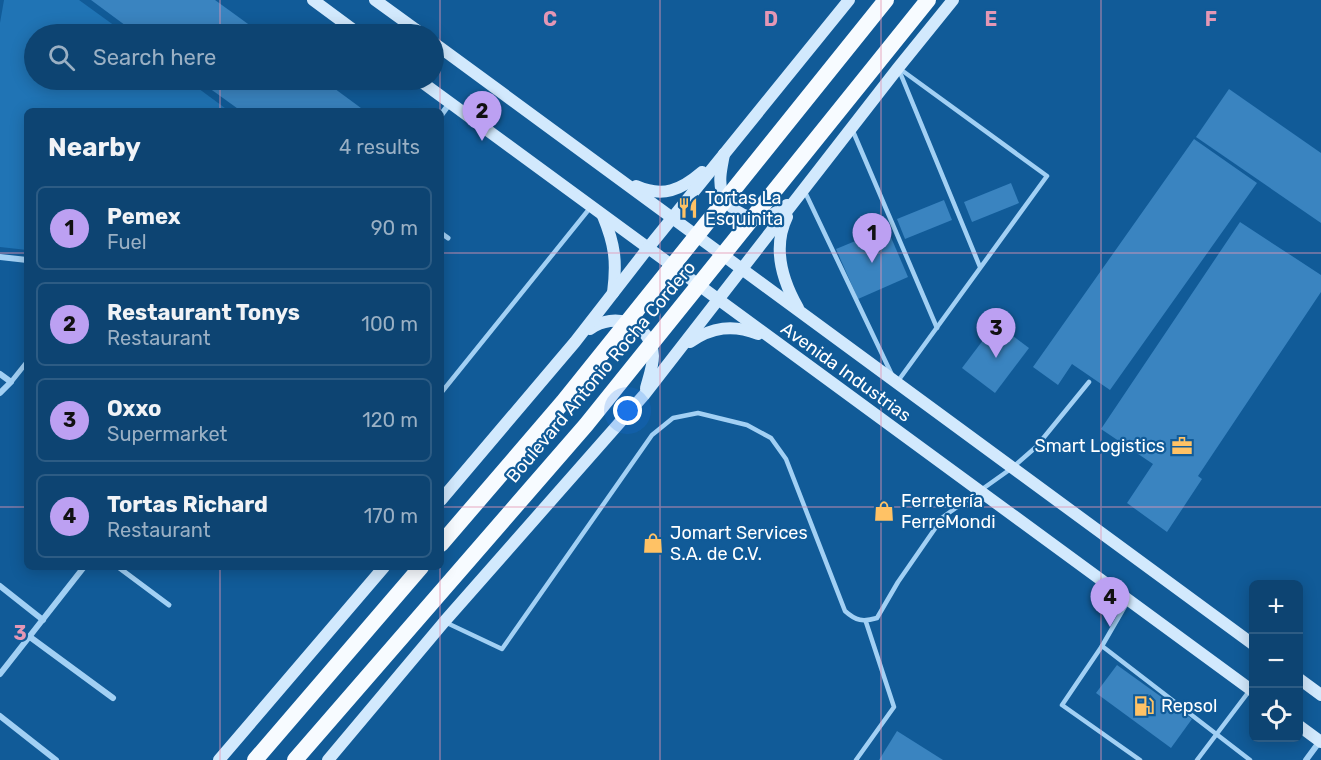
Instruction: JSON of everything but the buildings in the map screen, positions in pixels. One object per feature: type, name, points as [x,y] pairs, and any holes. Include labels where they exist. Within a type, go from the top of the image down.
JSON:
[{"type":"highway","name":"Boulevard Antonio Rocha Cordero","points":[[444,541],[563,402],[886,0]]},
{"type":"highway","name":"Boulevard Antonio Rocha Cordero","points":[[295,760],[586,425],[928,0]]},
{"type":"highway","points":[[255,760],[418,570]]},
{"type":"main road","points":[[313,0],[345,24]]},
{"type":"main road","points":[[375,0],[408,24]]},
{"type":"main road","points":[[444,496],[575,342],[648,248],[849,0]]},
{"type":"main road","points":[[328,760],[444,622],[644,395],[953,0]]},
{"type":"main road","name":"Avenida Industrias","points":[[444,50],[1249,641]]},
{"type":"main road","name":"Avenida Industrias","points":[[431,90],[1249,689]]},
{"type":"main road","points":[[612,175],[649,191],[669,191],[686,186],[724,154]]},
{"type":"main road","points":[[724,154],[720,180],[722,191],[736,211],[748,216],[763,218],[794,202]]},
{"type":"main road","points":[[794,202],[782,226],[779,260],[791,296],[801,312],[814,323]]},
{"type":"main road","points":[[603,215],[615,253],[616,270],[613,295]]},
{"type":"main road","points":[[575,342],[603,321],[625,321],[636,325],[650,343],[653,355],[644,395]]},
{"type":"main road","points":[[681,347],[717,328],[736,328],[772,339]]},
{"type":"main road","points":[[219,760],[381,570]]},
{"type":"main road","points":[[1303,681],[1321,694]]},
{"type":"main road","points":[[1303,728],[1321,741]]},
{"type":"street","points":[[444,111],[450,104]]},
{"type":"street","points":[[444,235],[448,238]]},
{"type":"street","points":[[0,257],[24,260]]},
{"type":"street","points":[[0,393],[24,366]]},
{"type":"street","points":[[0,374],[11,382]]},
{"type":"street","points":[[0,674],[82,570]]},
{"type":"street","points":[[122,570],[169,605]]},
{"type":"street","points":[[0,585],[43,620]]},
{"type":"street","points":[[30,637],[113,698]]},
{"type":"street","points":[[0,717],[56,760]]},
{"type":"street","points":[[1306,760],[1321,741]]},
{"type":"lane","points":[[804,189],[896,383],[1047,176],[898,68]]},
{"type":"lane","points":[[898,68],[980,267]]},
{"type":"lane","points":[[852,127],[937,328]]},
{"type":"lane","points":[[444,389],[591,207]]},
{"type":"lane","points":[[444,622],[502,649],[652,435],[673,418],[698,413],[747,425],[771,438],[786,459],[845,611],[854,619],[866,622],[877,618],[898,582],[944,517],[978,490],[1012,468],[1036,447],[1089,382]]},
{"type":"lane","points":[[1128,601],[1102,646],[1062,705],[1140,760]]},
{"type":"lane","points":[[856,760],[894,707],[866,622]]},
{"type":"lane","points":[[1102,646],[1250,760]]},
{"type":"lane","points":[[1197,760],[1249,695]]},
{"type":"shaded area","points":[[4,0],[79,0],[112,24],[24,24],[24,90],[201,90],[225,108],[24,108],[24,250],[0,247],[0,23]]},
{"type":"place","name":"Restaurant Tonys","points":[[482,141]]},
{"type":"place","name":"Tortas La Esquinita","points":[[688,208]]},
{"type":"place","name":"Pemex","points":[[872,263]]},
{"type":"place","name":"Oxxo","points":[[996,358]]},
{"type":"place","name":"Smart Logistics","points":[[1182,446]]},
{"type":"place","name":"Ferretería FerreMondi","points":[[884,511]]},
{"type":"place","name":"Jomart Services S.A. de C.V.","points":[[653,543]]},
{"type":"place","name":"Tortas Richard","points":[[1110,627]]},
{"type":"place","name":"Repsol","points":[[1144,706]]}]
